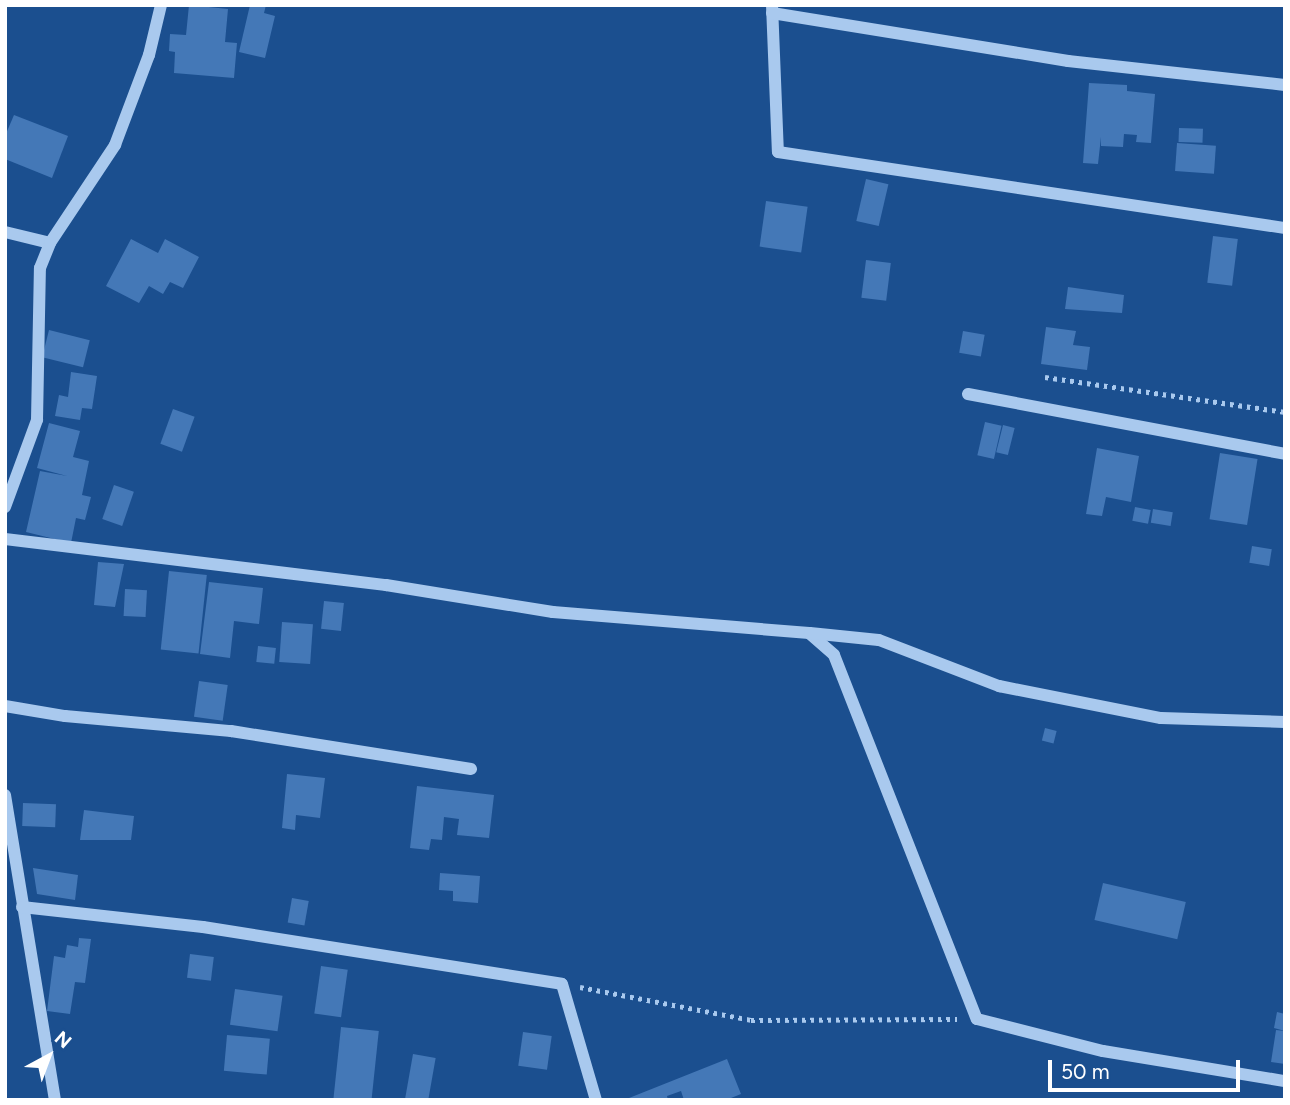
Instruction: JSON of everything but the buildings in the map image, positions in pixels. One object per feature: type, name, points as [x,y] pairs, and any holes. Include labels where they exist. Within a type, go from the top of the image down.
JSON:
[{"type":"street","points":[[5,506],[37,420],[40,268],[50,243],[116,145],[149,55],[161,5]]},
{"type":"street","points":[[1285,85],[1068,61],[772,9],[778,152],[1285,228]]},
{"type":"street","points":[[5,232],[50,243]]},
{"type":"street","points":[[968,394],[1285,454]]},
{"type":"street","points":[[5,539],[386,585],[552,612],[880,640],[999,686],[1161,718],[1285,722]]},
{"type":"street","points":[[809,633],[834,656],[977,1019],[1103,1051],[1285,1081]]},
{"type":"street","points":[[5,706],[65,716],[231,732],[471,769]]},
{"type":"street","points":[[5,795],[57,1100]]},
{"type":"street","points":[[22,907],[203,927],[562,984],[596,1100]]},
{"type":"path","points":[[1045,377],[1285,412]]},
{"type":"path","points":[[562,984],[751,1020],[977,1019]]}]
